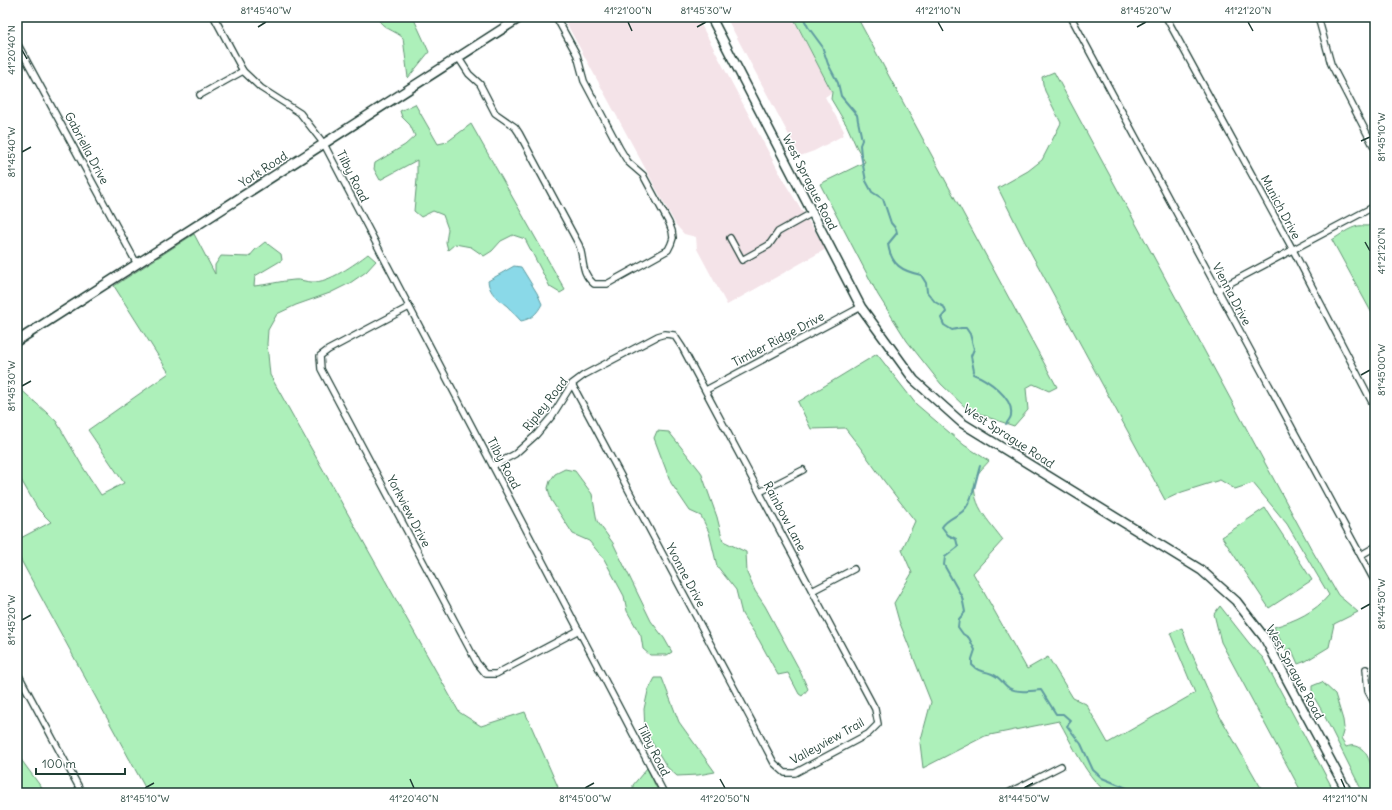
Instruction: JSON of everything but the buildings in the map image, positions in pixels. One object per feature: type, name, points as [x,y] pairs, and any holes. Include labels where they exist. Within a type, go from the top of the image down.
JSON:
[{"type":"street","name":"Tilby Road","points":[[214,17],[243,71],[260,88],[300,113],[324,144],[580,630],[664,793]]},
{"type":"street","name":"York Road","points":[[17,341],[522,17]]},
{"type":"street","points":[[458,57],[469,74],[480,84],[495,113],[515,127],[519,133],[579,245],[582,267],[588,279],[594,284],[607,284],[668,250],[671,244],[672,231],[643,175],[628,162],[620,149],[584,81],[577,55],[556,17]]},
{"type":"street","name":"West Sprague Road","points":[[711,17],[861,307],[914,380],[962,423],[1201,570],[1236,601],[1264,638],[1348,793]]},
{"type":"street","name":"Vienna Drive","points":[[1070,17],[1375,582]]},
{"type":"street","name":"Munich Drive","points":[[1166,17],[1292,250],[1375,408]]},
{"type":"street","points":[[1318,17],[1331,64],[1375,149]]},
{"type":"street","name":"Gabriella Drive","points":[[17,43],[137,264]]},
{"type":"street","points":[[200,95],[243,71]]},
{"type":"street","points":[[1217,290],[1375,206]]},
{"type":"street","points":[[730,238],[742,260],[769,245],[778,232],[812,213]]},
{"type":"street","name":"Yorkview Drive","points":[[409,307],[328,350],[320,356],[321,369],[473,656],[486,674],[496,674],[580,630]]},
{"type":"street","name":"Timber Ridge Drive","points":[[706,390],[861,307]]},
{"type":"street","name":"Rainbow Lane","points":[[658,336],[666,334],[674,335],[682,347],[875,709],[878,724]]},
{"type":"street","name":"Ripley Road","points":[[493,466],[515,454],[536,435],[552,416],[572,384],[584,375],[658,336]]},
{"type":"street","name":"Yvonne Drive","points":[[572,384],[774,763],[785,773]]},
{"type":"street","points":[[760,492],[803,470]]},
{"type":"street","points":[[1361,555],[1375,547]]},
{"type":"street","points":[[812,591],[854,569]]},
{"type":"street","points":[[1366,669],[1368,691],[1375,704]]},
{"type":"street","points":[[17,672],[82,793]]},
{"type":"street","name":"Valleyview Trail","points":[[785,773],[795,773],[868,734],[878,724]]},
{"type":"street","points":[[1008,793],[1061,766]]},
{"type":"shaded area","points":[[563,17],[697,17],[786,185],[826,249],[727,305],[697,249],[696,237],[684,234],[676,225]]},
{"type":"shaded area","points":[[726,17],[792,17],[832,92],[825,97],[844,131],[842,136],[814,151],[800,156]]},
{"type":"green space","points":[[377,17],[413,17],[429,52],[408,78],[403,38],[385,27]]},
{"type":"green space","points":[[793,17],[857,17],[1057,387],[1049,391],[1033,384],[1026,388],[1028,410],[1014,426],[990,418],[965,407],[941,384],[907,341],[878,295],[820,184],[865,162],[847,126],[831,99],[832,92]]},
{"type":"green space","points":[[1054,72],[1313,552],[1338,595],[1358,612],[1334,624],[1329,647],[1306,661],[1298,664],[1291,648],[1286,651],[1274,627],[1289,622],[1311,611],[1329,595],[1287,524],[1253,483],[1235,489],[1220,480],[1182,492],[1165,500],[1024,240],[998,188],[1028,171],[1042,160],[1061,123],[1045,91],[1042,77]]},
{"type":"green space","points":[[415,104],[438,144],[447,142],[471,124],[565,290],[560,293],[550,287],[525,239],[513,235],[501,241],[492,251],[484,256],[471,247],[455,244],[448,250],[446,242],[448,229],[443,215],[433,211],[421,217],[414,211],[417,160],[380,180],[374,169],[375,163],[405,145],[415,136],[410,125],[402,117],[400,111]]},
{"type":"green space","points":[[1371,225],[1375,227],[1375,319],[1332,240],[1355,227]]},
{"type":"green space","points":[[194,234],[215,274],[215,265],[221,256],[249,257],[265,242],[281,254],[282,260],[255,276],[254,286],[296,280],[310,282],[319,281],[342,272],[368,254],[376,261],[366,272],[350,283],[330,293],[296,305],[277,314],[268,330],[267,344],[270,375],[459,712],[481,726],[525,712],[558,787],[553,793],[148,793],[17,553],[17,540],[51,522],[38,509],[17,473],[17,386],[56,421],[101,495],[124,483],[88,430],[169,373],[114,286]]},
{"type":"green space","points":[[877,354],[916,404],[964,445],[989,461],[977,476],[975,494],[981,511],[1003,540],[973,573],[1027,669],[1048,657],[1073,698],[1086,704],[1108,743],[1195,693],[1170,633],[1182,628],[1218,713],[1264,793],[1109,793],[1101,788],[1087,771],[1059,721],[985,736],[923,768],[920,743],[931,702],[899,621],[894,603],[912,573],[902,550],[915,521],[845,428],[811,429],[798,402]]},
{"type":"green space","points":[[657,431],[669,432],[701,472],[717,517],[723,541],[746,552],[747,573],[755,591],[765,606],[798,667],[808,689],[802,696],[799,694],[788,673],[778,675],[759,640],[742,614],[736,590],[717,566],[709,532],[701,516],[690,511],[671,483],[654,438]]},
{"type":"green space","points":[[565,469],[575,471],[592,494],[597,521],[613,543],[651,621],[664,638],[672,652],[667,655],[650,655],[643,649],[641,636],[627,611],[624,596],[604,559],[589,541],[573,534],[551,500],[548,488],[550,481],[555,474]]},
{"type":"green space","points":[[1265,508],[1312,580],[1269,608],[1222,537]]},
{"type":"green space","points":[[1220,606],[1249,643],[1263,658],[1335,793],[1302,793],[1221,642],[1214,614]]},
{"type":"green space","points":[[655,678],[662,678],[679,722],[715,772],[698,775],[677,776],[667,767],[645,731],[644,709],[648,691]]},
{"type":"green space","points":[[1322,682],[1335,694],[1343,720],[1344,728],[1341,739],[1346,747],[1356,746],[1361,748],[1369,759],[1373,773],[1375,793],[1363,793],[1312,694],[1312,686]]},
{"type":"green space","points":[[17,754],[44,791],[45,793],[17,793]]},
{"type":"green space","points":[[647,768],[659,793],[633,793],[633,785]]},
{"type":"water","points":[[514,266],[521,267],[542,304],[533,316],[521,321],[494,295],[490,289],[488,281]]},
{"type":"waterway","points":[[803,17],[808,27],[822,46],[828,64],[838,83],[841,96],[857,115],[862,140],[860,145],[866,181],[872,192],[883,199],[891,223],[896,229],[897,233],[888,244],[892,257],[898,266],[921,275],[926,283],[927,292],[935,302],[944,307],[946,312],[941,318],[944,325],[952,330],[966,328],[970,334],[974,349],[971,356],[974,371],[973,374],[979,376],[992,385],[1008,402],[1011,409],[1011,415],[1006,424]]},
{"type":"waterway","points":[[980,466],[971,497],[966,507],[963,511],[946,522],[942,527],[948,535],[956,539],[958,547],[945,557],[944,565],[962,597],[965,612],[959,619],[958,627],[963,634],[969,638],[975,650],[972,665],[979,670],[995,675],[1013,690],[1041,690],[1056,714],[1063,714],[1071,721],[1067,726],[1081,744],[1093,770],[1102,778],[1139,793]]}]
